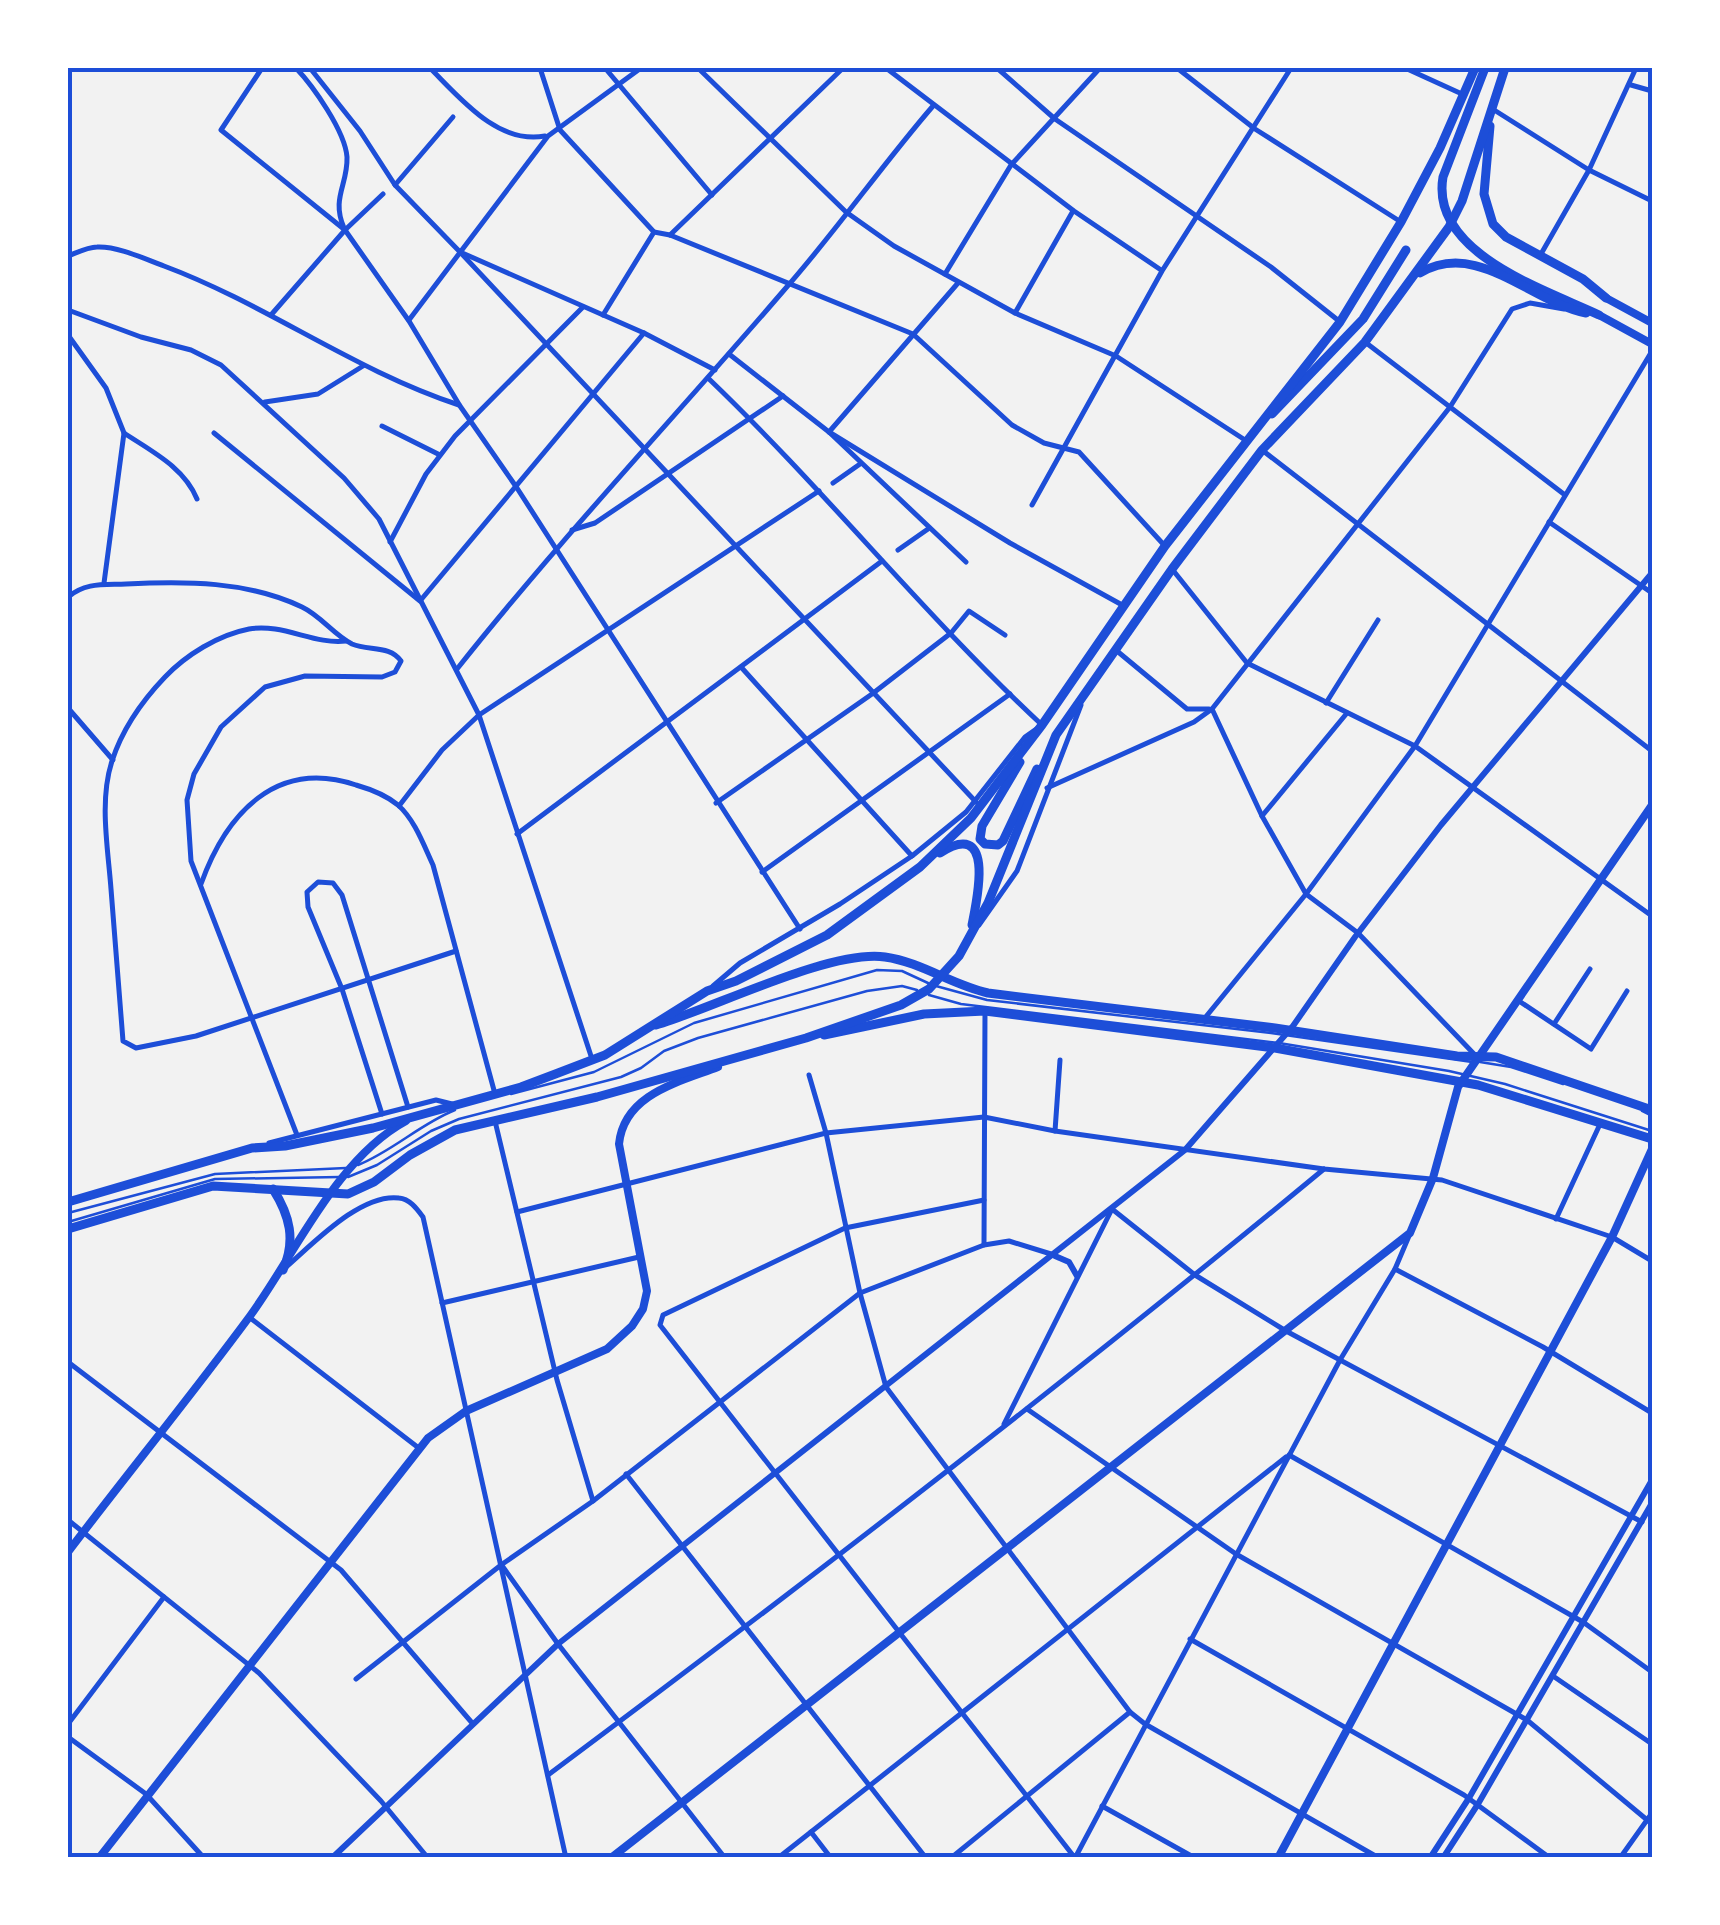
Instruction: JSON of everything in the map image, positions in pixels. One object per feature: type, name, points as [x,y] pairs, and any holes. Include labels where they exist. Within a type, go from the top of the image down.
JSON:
[{"type":"main road","points":[[68,1202],[252,1148],[285,1146],[399,1122],[592,1060],[707,991],[796,952],[872,905],[920,867],[971,818],[1042,725],[1165,546],[1340,322],[1440,148],[1474,68]]},
{"type":"main road","points":[[1485,68],[1442,181],[1444,208],[1451,226],[1479,254],[1652,347]]},
{"type":"main road","points":[[1042,725],[982,826],[980,839],[985,844],[998,845],[1002,840],[1056,735],[1172,569],[1262,450],[1365,342],[1413,278],[1458,210],[1505,68]]},
{"type":"main road","points":[[1491,108],[1484,188],[1487,210],[1503,234],[1652,323]]},
{"type":"main road","points":[[1260,424],[1352,332],[1406,250]]},
{"type":"main road","points":[[1413,278],[1438,264],[1467,263],[1574,310],[1596,314]]},
{"type":"main road","points":[[806,1038],[919,996],[959,956],[1001,876],[1056,735]]},
{"type":"main road","points":[[611,1858],[1410,1233],[1433,1178],[1464,1078],[1652,806]]},
{"type":"main road","points":[[920,867],[953,846],[966,846],[975,852],[982,875],[969,938]]},
{"type":"main road","points":[[641,1030],[806,971],[874,956],[903,961],[958,985],[988,992],[1204,1019],[1477,1060],[1496,1058],[1652,1113]]},
{"type":"main road","points":[[68,1226],[213,1186],[348,1194],[374,1182],[441,1136],[494,1120],[597,1097],[806,1038],[924,1014],[985,1010],[1277,1046],[1464,1078],[1652,1139]]},
{"type":"main road","points":[[99,1858],[438,1429],[466,1411],[607,1349],[622,1338],[643,1309],[647,1291],[620,1134],[637,1105],[654,1092],[745,1056]]},
{"type":"main road","points":[[68,1552],[249,1317],[359,1156],[399,1122]]},
{"type":"main road","points":[[1278,1858],[1612,1237],[1652,1149]]},
{"type":"main road","points":[[273,1189],[285,1210],[290,1232],[289,1254],[283,1270]]},
{"type":"street","points":[[262,68],[221,128],[346,230]]},
{"type":"street","points":[[296,68],[320,99],[347,156],[338,213],[346,230],[409,320],[460,406],[517,488],[716,804],[800,929]]},
{"type":"street","points":[[310,68],[360,131],[395,185],[976,802]]},
{"type":"street","points":[[430,68],[497,128],[520,138],[548,136],[560,130],[641,68]]},
{"type":"street","points":[[540,68],[560,130],[654,232],[670,235],[913,334],[1012,425],[1086,458],[1165,546]]},
{"type":"street","points":[[605,68],[712,195]]},
{"type":"street","points":[[701,68],[846,212],[919,262],[1015,313],[1116,356],[1246,440]]},
{"type":"street","points":[[670,235],[842,68]]},
{"type":"street","points":[[886,68],[1011,165],[1162,271]]},
{"type":"street","points":[[997,68],[1056,119],[1271,267],[1340,322]]},
{"type":"street","points":[[945,274],[1011,165],[1100,68]]},
{"type":"street","points":[[1177,68],[1255,129],[1400,222]]},
{"type":"street","points":[[1032,505],[1162,271],[1291,68]]},
{"type":"street","points":[[1404,68],[1462,94]]},
{"type":"street","points":[[1539,257],[1589,170],[1636,68]]},
{"type":"street","points":[[1630,84],[1652,91]]},
{"type":"street","points":[[457,669],[554,550],[789,285],[933,106]]},
{"type":"street","points":[[1491,108],[1589,170],[1652,201]]},
{"type":"street","points":[[395,185],[453,117]]},
{"type":"street","points":[[409,320],[548,136]]},
{"type":"street","points":[[271,315],[383,194]]},
{"type":"street","points":[[1015,313],[1074,211]]},
{"type":"street","points":[[603,314],[654,232]]},
{"type":"street","points":[[68,256],[98,246],[139,256],[271,315],[364,366],[460,406]]},
{"type":"street","points":[[460,252],[603,314],[715,370]]},
{"type":"street","points":[[829,432],[959,282]]},
{"type":"street","points":[[1048,788],[1194,722],[1212,709],[1450,407],[1512,309],[1530,304],[1574,310]]},
{"type":"street","points":[[390,542],[426,474],[440,456],[583,307]]},
{"type":"street","points":[[68,310],[221,365],[265,402],[366,502],[478,715],[592,1060]]},
{"type":"street","points":[[420,600],[644,333]]},
{"type":"street","points":[[68,335],[106,388],[124,432],[104,583]]},
{"type":"street","points":[[1365,342],[1565,495]]},
{"type":"street","points":[[1204,1019],[1306,894],[1415,746],[1652,347]]},
{"type":"street","points":[[729,354],[829,432],[1010,544],[1124,606]]},
{"type":"street","points":[[265,402],[318,394],[364,366]]},
{"type":"street","points":[[707,991],[740,964],[912,856],[976,802],[1025,737],[1042,725],[950,634],[752,420],[708,378]]},
{"type":"street","points":[[572,530],[596,523],[783,396]]},
{"type":"street","points":[[382,426],[440,456]]},
{"type":"street","points":[[124,432],[175,467],[197,499]]},
{"type":"street","points":[[829,432],[966,562]]},
{"type":"street","points":[[214,433],[420,600]]},
{"type":"street","points":[[1262,450],[1652,751]]},
{"type":"street","points":[[834,483],[860,464]]},
{"type":"street","points":[[399,806],[442,750],[478,715],[819,491]]},
{"type":"street","points":[[1548,522],[1652,592]]},
{"type":"street","points":[[898,550],[928,528]]},
{"type":"street","points":[[518,834],[882,561]]},
{"type":"street","points":[[1172,569],[1248,663],[1415,746],[1652,916]]},
{"type":"street","points":[[332,1858],[558,1644],[1185,1150],[1288,1033],[1358,933],[1474,785],[1652,573]]},
{"type":"street","points":[[68,597],[76,590],[104,583],[193,580],[277,598],[303,608],[346,641]]},
{"type":"street","points":[[716,804],[872,694],[950,634],[969,611],[1005,635]]},
{"type":"street","points":[[1326,702],[1378,620]]},
{"type":"street","points":[[297,1135],[251,1017],[201,886],[190,860],[187,800],[194,774],[221,726],[265,687],[305,676],[382,677],[400,667],[398,656],[346,641],[334,642],[275,628],[251,629],[224,636],[174,667],[151,692],[113,760],[106,819],[123,1041],[128,1046],[149,1046],[196,1036],[251,1017],[456,951]]},
{"type":"street","points":[[1117,650],[1187,709],[1212,709]]},
{"type":"street","points":[[741,667],[912,856]]},
{"type":"street","points":[[969,938],[1011,883],[1086,693]]},
{"type":"street","points":[[762,872],[1010,694]]},
{"type":"street","points":[[68,708],[113,760]]},
{"type":"street","points":[[1212,709],[1262,816],[1306,894],[1358,933],[1477,1060]]},
{"type":"street","points":[[1262,816],[1347,713]]},
{"type":"street","points":[[201,886],[210,860],[238,815],[257,797],[281,784],[338,778],[368,788],[399,806],[433,865],[494,1094]]},
{"type":"street","points":[[382,1114],[342,989],[306,900],[307,892],[325,880],[338,888],[408,1107]]},
{"type":"street","points":[[1554,1024],[1590,969]]},
{"type":"street","points":[[1519,1001],[1592,1049],[1628,991]]},
{"type":"street","points":[[984,1245],[985,1010]]},
{"type":"street","points":[[1054,1131],[1060,1060]]},
{"type":"street","points":[[809,1075],[886,1388],[1130,1712],[1144,1724],[1379,1858]]},
{"type":"street","points":[[252,1148],[436,1100],[453,1104]]},
{"type":"street","points":[[517,1212],[826,1133],[984,1117],[1054,1131],[1324,1169],[1433,1178],[1612,1237],[1652,1261]]},
{"type":"street","points":[[494,1120],[555,1372],[593,1501]]},
{"type":"street","points":[[1556,1219],[1601,1122]]},
{"type":"street","points":[[548,1775],[747,1628],[1324,1169]]},
{"type":"street","points":[[283,1270],[351,1210],[395,1197],[409,1202],[423,1218],[566,1858]]},
{"type":"street","points":[[984,1200],[845,1228],[663,1315],[660,1320],[663,1332],[777,1471],[1075,1858],[1410,1233]]},
{"type":"street","points":[[1112,1209],[1195,1275],[1286,1331],[1642,1522]]},
{"type":"street","points":[[1002,1428],[1112,1209]]},
{"type":"street","points":[[356,1679],[860,1293],[984,1245],[1008,1242],[1054,1255],[1068,1262],[1077,1276]]},
{"type":"street","points":[[442,1303],[642,1256]]},
{"type":"street","points":[[1394,1269],[1550,1351],[1652,1414]]},
{"type":"street","points":[[249,1317],[420,1449]]},
{"type":"street","points":[[68,1362],[331,1562],[473,1724]]},
{"type":"street","points":[[1026,1409],[1236,1554],[1518,1714],[1650,1822]]},
{"type":"street","points":[[778,1858],[1289,1455]]},
{"type":"street","points":[[1289,1455],[1583,1622],[1652,1672]]},
{"type":"street","points":[[626,1474],[926,1858]]},
{"type":"street","points":[[1430,1858],[1469,1798],[1652,1480]]},
{"type":"street","points":[[1443,1858],[1652,1503]]},
{"type":"street","points":[[68,1520],[251,1666],[386,1806],[428,1858]]},
{"type":"street","points":[[501,1565],[725,1858]]},
{"type":"street","points":[[68,1724],[164,1597]]},
{"type":"street","points":[[1190,1639],[1469,1798],[1550,1858]]},
{"type":"street","points":[[1553,1676],[1652,1744]]},
{"type":"street","points":[[951,1858],[1130,1712]]},
{"type":"street","points":[[68,1736],[146,1794],[204,1858]]},
{"type":"street","points":[[1102,1806],[1195,1858]]},
{"type":"street","points":[[1620,1858],[1650,1822],[1652,1812]]},
{"type":"street","points":[[811,1832],[831,1858]]},
{"type":"street","points":[[1536,1858],[1540,1850]]},
{"type":"lane","points":[[68,1213],[215,1174],[346,1168],[373,1158],[425,1124],[456,1110],[594,1072],[694,1022],[877,970],[902,971],[948,992],[987,1000],[1288,1033]]},
{"type":"lane","points":[[68,1226],[215,1179],[347,1177],[377,1166],[432,1131],[459,1119],[621,1077],[664,1051],[698,1038],[893,986],[961,1004],[1277,1046]]},
{"type":"lane","points":[[1464,1078],[1652,1131]]}]
